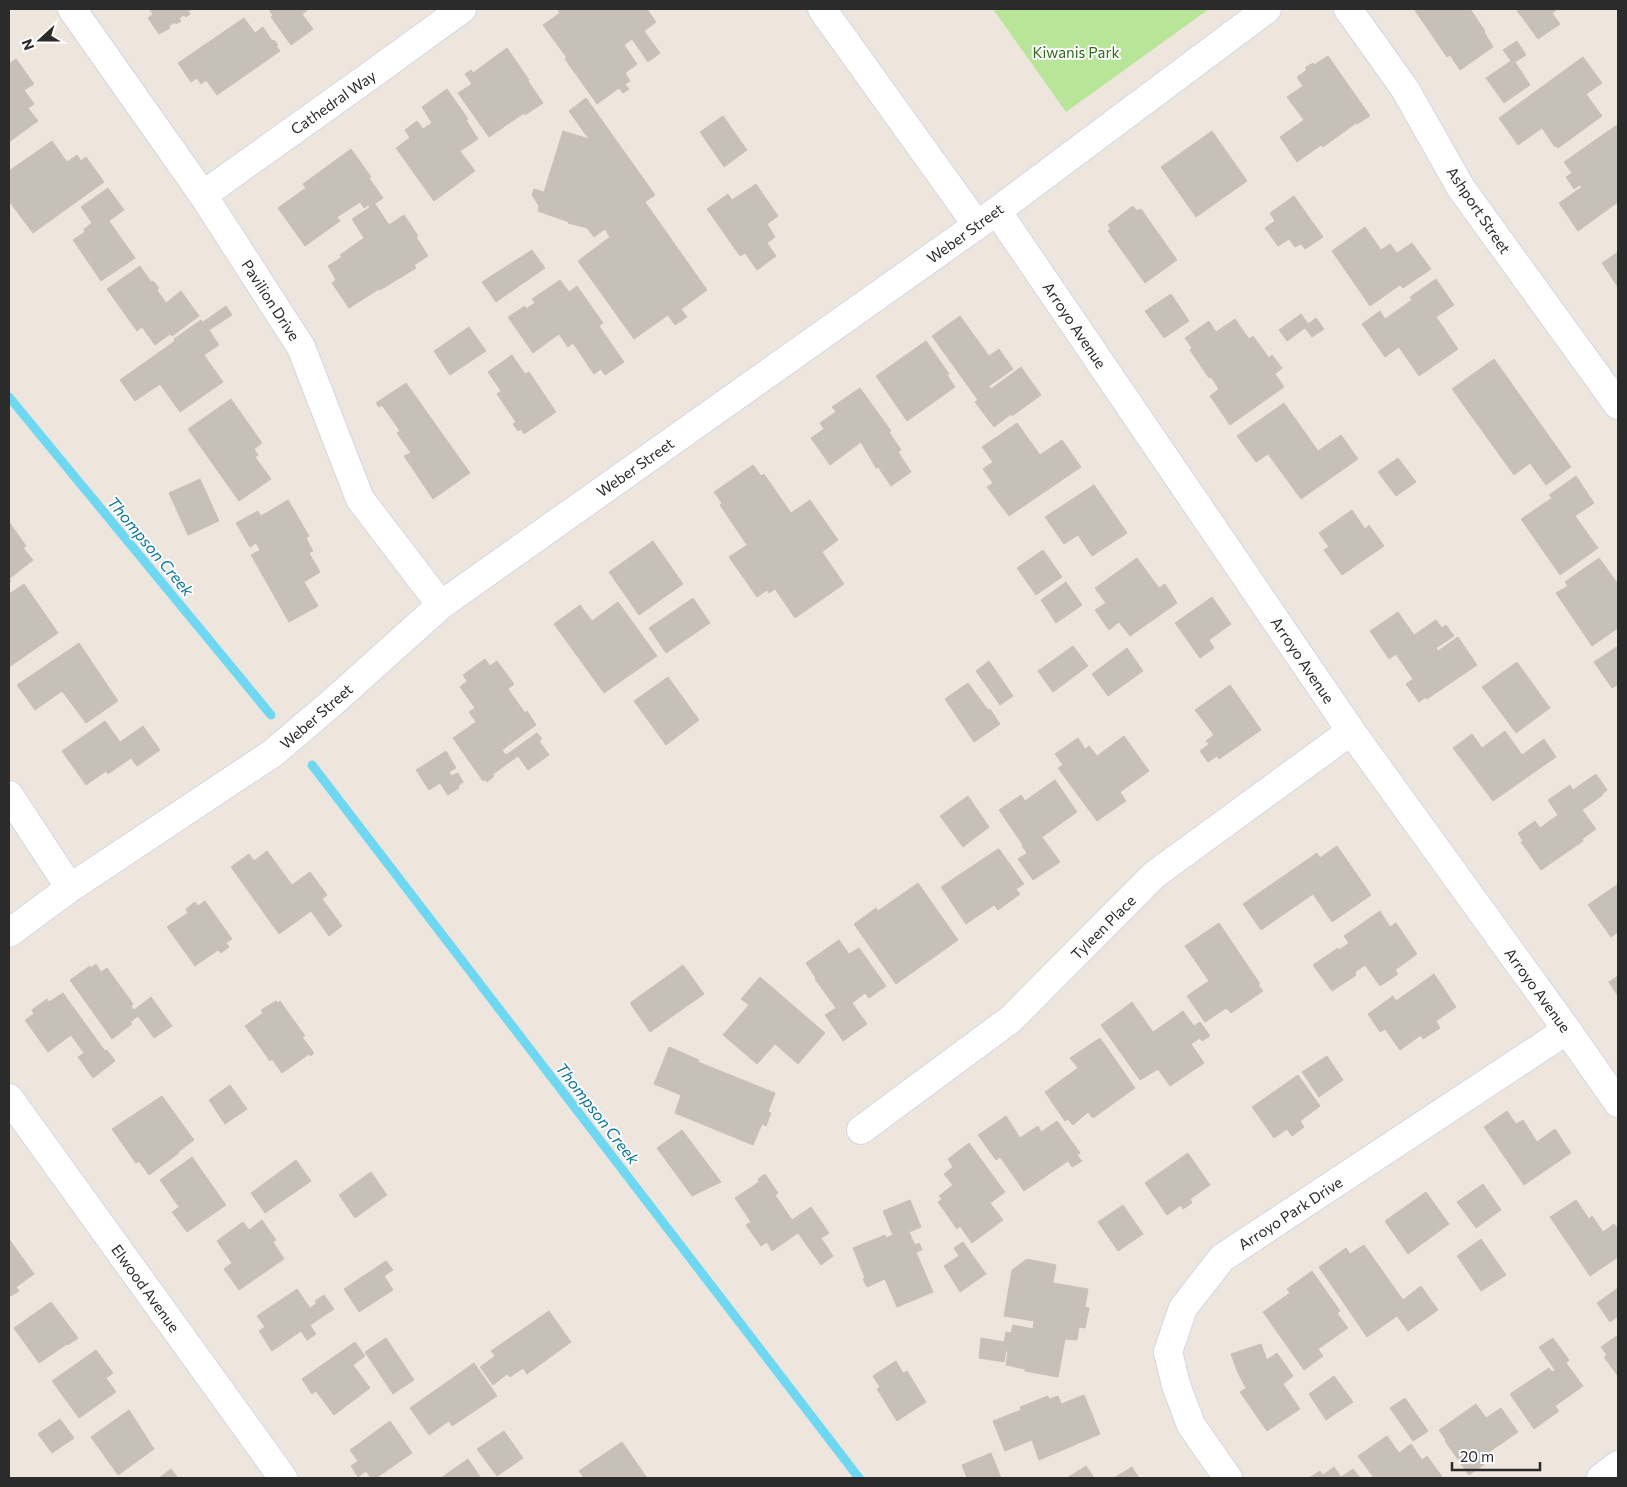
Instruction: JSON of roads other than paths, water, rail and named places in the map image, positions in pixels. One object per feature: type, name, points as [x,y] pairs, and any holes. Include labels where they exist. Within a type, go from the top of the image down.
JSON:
[{"type":"street","name":"Pavilion Drive","points":[[72,9],[203,195],[301,346],[360,500],[441,605]]},
{"type":"street","name":"Cathedral Way","points":[[203,195],[462,9]]},
{"type":"street","name":"Arroyo Avenue","points":[[822,9],[987,218],[1618,1103]]},
{"type":"street","name":"Weber Street","points":[[9,933],[70,888],[273,753],[441,605],[987,218],[1267,9]]},
{"type":"street","name":"Ashport Street","points":[[1348,9],[1406,89],[1461,188],[1618,405]]},
{"type":"street","name":"Tyleen Place","points":[[861,1130],[1011,1019],[1154,876],[1351,731]]},
{"type":"street","points":[[9,795],[70,888]]},
{"type":"street","name":"Arroyo Park Drive","points":[[1228,1478],[1191,1426],[1176,1385],[1168,1352],[1183,1308],[1222,1258],[1567,1030]]},
{"type":"street","name":"Elwood Avenue","points":[[9,1098],[283,1478]]},
{"type":"street","points":[[1601,1478],[1618,1465]]},
{"type":"waterway","name":"Thompson Creek","points":[[9,397],[271,715]]},
{"type":"waterway","name":"Thompson Creek","points":[[312,765],[859,1478]]},
{"type":"park label","name":"Kiwanis Park","points":[[1076,52]]}]
